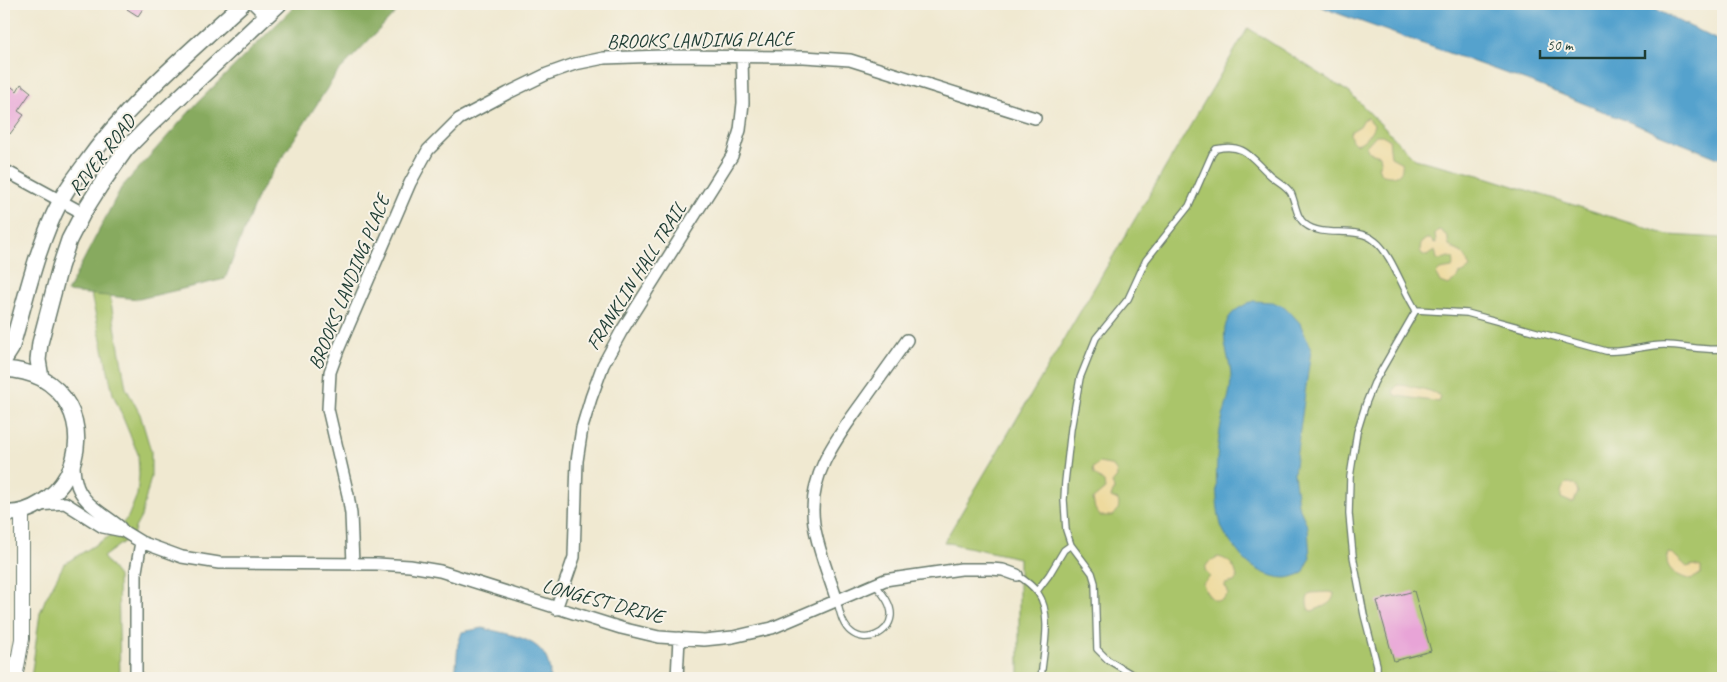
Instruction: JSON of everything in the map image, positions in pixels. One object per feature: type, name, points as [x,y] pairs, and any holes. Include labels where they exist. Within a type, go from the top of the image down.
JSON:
[{"type":"main road","name":"RIVER ROAD","points":[[4,360],[12,349],[36,260],[61,200],[93,152],[115,124],[140,98],[242,4]]},
{"type":"main road","name":"RIVER ROAD","points":[[41,378],[38,360],[50,301],[69,240],[83,212],[126,149],[279,4]]},
{"type":"main road","points":[[4,369],[20,370],[41,378],[61,396],[69,408],[76,434],[74,461],[60,487],[37,506],[22,511],[4,513]]},
{"type":"street","points":[[254,4],[266,16]]},
{"type":"street","name":"BROOKS LANDING PLACE","points":[[353,564],[351,514],[348,495],[328,409],[330,372],[410,183],[428,150],[459,119],[508,92],[547,74],[575,64],[604,58],[662,56],[804,57],[850,60],[1035,118]]},
{"type":"street","name":"FRANKLIN HALL TRAIL","points":[[556,608],[574,557],[577,461],[582,428],[590,398],[603,365],[621,332],[732,156],[740,130],[743,103],[742,57]]},
{"type":"street","points":[[4,170],[83,212]]},
{"type":"street","points":[[837,601],[818,548],[814,522],[813,499],[819,474],[828,452],[906,340]]},
{"type":"street","name":"LONGEST DRIVE","points":[[74,461],[76,482],[84,499],[120,527],[122,531]]},
{"type":"street","name":"LONGEST DRIVE","points":[[37,506],[65,502],[103,527],[122,531],[141,542],[182,557],[219,563],[410,566],[440,571],[621,628],[658,637],[704,640],[733,637],[772,628],[885,580],[961,570],[1003,570],[1017,575]]},
{"type":"street","points":[[15,678],[22,624],[22,511]]},
{"type":"street","points":[[136,678],[136,571],[141,542]]},
{"type":"street","points":[[677,678],[679,638]]},
{"type":"lane","points":[[1138,678],[1108,660],[1097,650],[1096,583],[1092,573],[1071,545],[1066,530],[1064,500],[1075,406],[1085,363],[1096,338],[1128,299],[1146,260],[1189,206],[1212,154],[1216,149],[1226,147],[1233,147],[1247,152],[1272,177],[1286,187],[1297,212],[1305,224],[1317,229],[1355,233],[1374,240],[1388,256],[1400,283],[1416,310]]},
{"type":"lane","points":[[1416,310],[1467,313],[1606,352],[1663,345],[1723,349]]},
{"type":"lane","points":[[1377,678],[1378,665],[1364,615],[1353,556],[1350,524],[1350,477],[1357,432],[1366,403],[1374,383],[1416,310]]},
{"type":"lane","points":[[1041,678],[1046,617],[1037,591],[1064,550],[1071,545]]},
{"type":"lane","name":"LONGEST DRIVE","points":[[1017,575],[1031,584],[1037,591]]},
{"type":"lane","points":[[837,601],[844,624],[852,633],[859,637],[872,638],[886,628],[891,617],[889,606],[875,584]]},
{"type":"lane","points":[[1526,678],[1538,678]]},
{"type":"green space","points":[[297,4],[404,4],[337,73],[258,195],[225,279],[139,299],[67,292],[121,188],[200,100]]},
{"type":"green space","points":[[1248,28],[1350,93],[1415,159],[1479,175],[1668,235],[1723,238],[1723,678],[1019,678],[1019,558],[944,542]]},
{"type":"green space","points":[[89,271],[107,280],[126,388],[140,414],[151,451],[151,477],[141,517],[133,535],[103,557],[118,576],[120,678],[31,678],[40,613],[64,564],[113,534],[128,517],[137,495],[139,475],[138,454],[113,394],[92,299]]},
{"type":"sand","points":[[1368,118],[1374,125],[1372,130],[1361,142],[1354,143],[1350,132],[1360,126],[1364,119]]},
{"type":"sand","points":[[1376,135],[1382,135],[1389,139],[1391,157],[1402,163],[1399,174],[1389,176],[1381,174],[1378,167],[1381,161],[1380,155],[1367,151],[1366,146]]},
{"type":"sand","points":[[1440,230],[1448,237],[1450,246],[1463,254],[1470,268],[1459,274],[1456,280],[1448,285],[1440,282],[1436,274],[1440,270],[1452,268],[1453,258],[1448,257],[1440,260],[1437,259],[1435,250],[1427,256],[1423,255],[1420,251],[1421,243],[1426,239],[1436,243],[1435,234]]},
{"type":"sand","points":[[1397,385],[1427,390],[1441,397],[1439,402],[1398,396],[1393,391]]},
{"type":"sand","points":[[1099,463],[1110,465],[1116,470],[1117,477],[1112,483],[1114,489],[1111,497],[1118,500],[1119,505],[1113,516],[1100,516],[1095,509],[1093,499],[1105,489],[1104,482],[1094,474],[1093,468]]},
{"type":"sand","points":[[1567,483],[1573,484],[1578,492],[1574,502],[1561,498],[1562,490]]},
{"type":"sand","points":[[1668,553],[1673,554],[1687,567],[1693,565],[1701,567],[1701,573],[1691,580],[1677,574],[1668,564]]},
{"type":"sand","points":[[1218,557],[1232,564],[1237,578],[1234,582],[1225,584],[1228,594],[1220,600],[1216,600],[1209,596],[1203,583],[1210,577],[1205,570],[1207,565]]},
{"type":"sand","points":[[1311,593],[1334,593],[1330,602],[1312,611],[1309,610],[1307,601]]},
{"type":"water","points":[[1316,4],[1645,4],[1723,43],[1723,160],[1538,85]]},
{"type":"water","points":[[1253,301],[1272,302],[1285,307],[1300,323],[1311,350],[1294,473],[1298,505],[1308,527],[1310,559],[1303,573],[1287,578],[1279,578],[1267,574],[1242,557],[1230,542],[1221,525],[1217,504],[1216,478],[1219,440],[1221,423],[1230,391],[1231,377],[1224,334],[1225,328],[1232,314]]},
{"type":"water","points":[[483,628],[518,637],[537,647],[544,654],[549,665],[550,678],[455,678],[458,644],[462,632]]},
{"type":"building","points":[[130,4],[146,4],[138,16],[127,9]]},
{"type":"building","points":[[4,81],[17,91],[21,84],[31,92],[18,111],[24,115],[10,134],[4,130]]},
{"type":"building","points":[[1414,591],[1431,651],[1394,661],[1377,601]]}]
